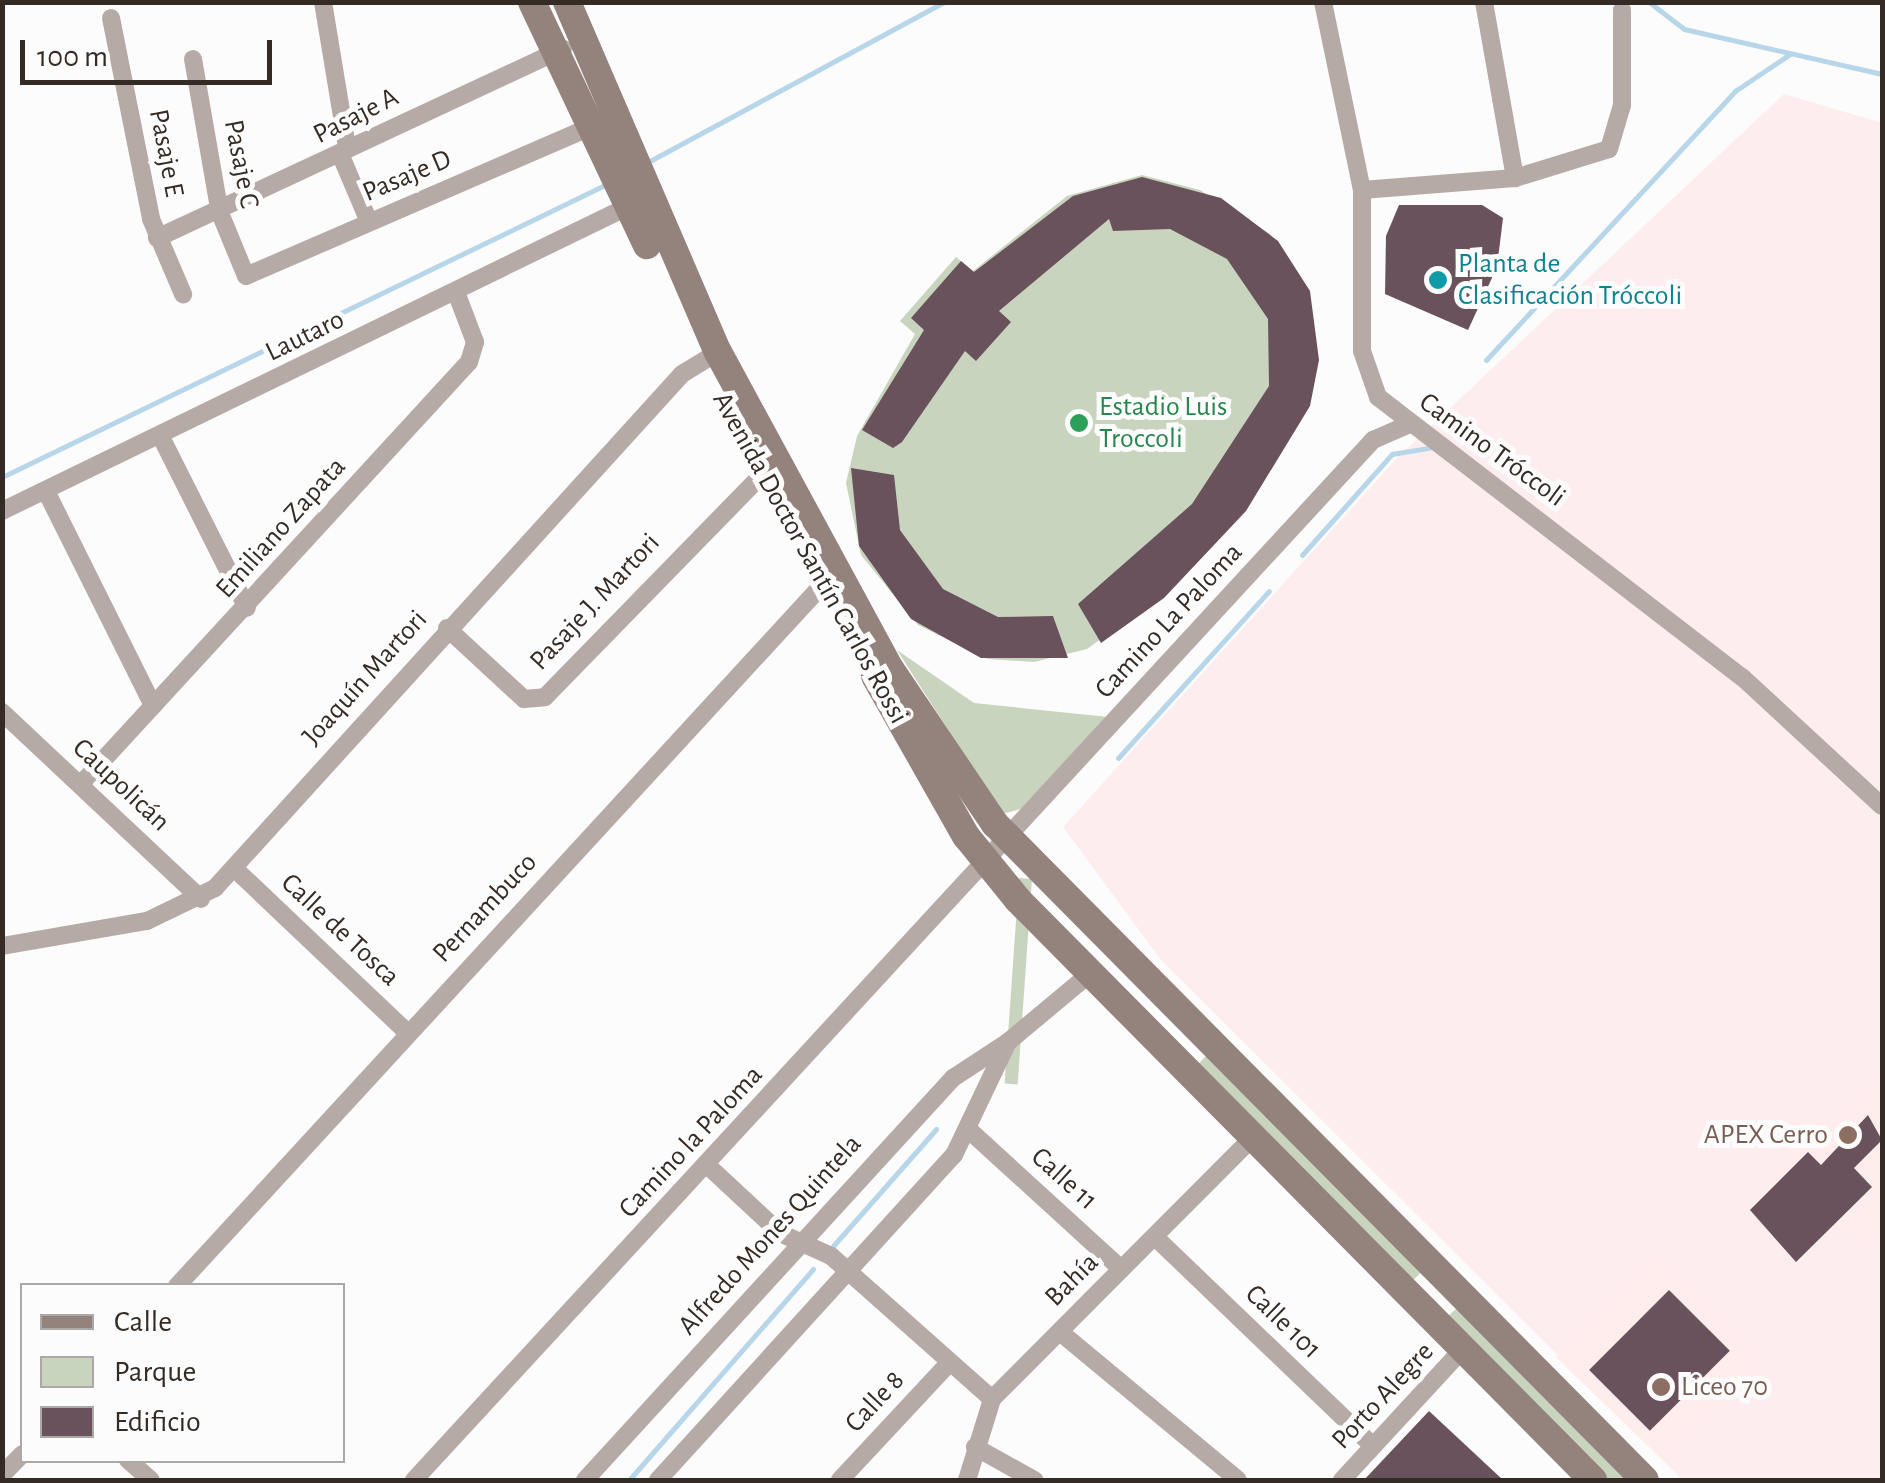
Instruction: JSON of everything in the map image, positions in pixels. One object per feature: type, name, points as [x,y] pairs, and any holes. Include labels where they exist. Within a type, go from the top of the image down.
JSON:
[{"type":"street","points":[[324,2],[344,152],[369,222]]},
{"type":"street","name":"Avenida Doctor Santín Carlos Rossi","points":[[532,2],[569,46],[710,356]]},
{"type":"street","name":"Avenida Doctor Santín Carlos Rossi","points":[[567,2],[569,46],[593,126],[629,206],[830,576],[926,770],[988,864],[1088,975],[1593,1480]]},
{"type":"street","name":"Camino Tróccoli","points":[[1323,2],[1362,190],[1362,351],[1378,397],[1742,677],[1882,806]]},
{"type":"street","points":[[1484,2],[1515,178]]},
{"type":"street","points":[[1362,190],[1515,178],[1609,148],[1622,105],[1622,10]]},
{"type":"street","name":"Pasaje E","points":[[111,18],[157,238],[183,294]]},
{"type":"street","name":"Pasaje A","points":[[157,238],[220,213],[569,46]]},
{"type":"street","name":"Pasaje C","points":[[193,59],[220,213],[246,276]]},
{"type":"street","name":"Pasaje D","points":[[246,276],[593,126]]},
{"type":"street","name":"Lautaro","points":[[2,510],[161,437],[629,206]]},
{"type":"street","name":"Emiliano Zapata","points":[[81,784],[469,362],[475,342],[456,292]]},
{"type":"street","name":"Joaquín Martori","points":[[2,946],[147,921],[201,898],[235,869],[447,628],[710,356]]},
{"type":"street","points":[[1373,440],[1378,397]]},
{"type":"street","name":"Camino La Paloma","points":[[1008,841],[1373,440],[1410,424]]},
{"type":"street","points":[[161,437],[246,608]]},
{"type":"street","name":"Pasaje J. Martori","points":[[447,628],[524,699],[545,697],[686,545],[772,469]]},
{"type":"street","points":[[46,491],[153,706]]},
{"type":"street","name":"Avenida Doctor Santín Carlos Rossi","points":[[830,576],[938,746],[1008,841],[1646,1480]]},
{"type":"street","name":"Pernambuco","points":[[179,1283],[830,576]]},
{"type":"street","name":"Caupolicán","points":[[2,712],[201,898]]},
{"type":"street","points":[[926,770],[988,833],[1008,841]]},
{"type":"street","name":"Camino la Paloma","points":[[414,1480],[1008,841]]},
{"type":"street","name":"Calle de Tosca","points":[[235,869],[407,1032]]},
{"type":"street","name":"Alfredo Mones Quintela","points":[[586,1480],[798,1242],[953,1078],[1008,1042],[1088,975]]},
{"type":"street","points":[[1172,1058],[1197,1034]]},
{"type":"street","name":"Alfredo Mones Quintela","points":[[658,1480],[968,1130],[1008,1042]]},
{"type":"street","name":"Calle 11","points":[[968,1130],[1122,1269]]},
{"type":"street","name":"Bahía","points":[[967,1480],[992,1399],[1251,1139]]},
{"type":"street","points":[[708,1166],[798,1242],[845,1269],[992,1399]]},
{"type":"street","name":"Calle 101","points":[[1155,1237],[1373,1446]]},
{"type":"street","points":[[1424,1310],[1450,1285]]},
{"type":"street","points":[[1060,1332],[1238,1480]]},
{"type":"street","name":"Porto Alegre","points":[[1342,1480],[1463,1349]]},
{"type":"street","name":"Calle 8","points":[[851,1478],[950,1362]]},
{"type":"street","points":[[975,1447],[1034,1480]]},
{"type":"street","points":[[2,1475],[20,1456]]},
{"type":"street","points":[[131,1463],[151,1480]]},
{"type":"shaded area","points":[[1784,94],[1882,123],[1882,1480],[1683,1480],[1161,960],[1063,827],[1398,457]]},
{"type":"shaded area","name":"APEX Cerro","points":[[1882,1071],[1882,1231],[1865,1249],[1766,1182]]},
{"type":"shaded area","name":"Liceo 70","points":[[1655,1254],[1763,1358],[1664,1461],[1556,1357]]},
{"type":"green space","name":"Estadio Luis Troccoli","points":[[1142,175],[1200,190],[1270,234],[1309,297],[1316,337],[1162,595],[1087,649],[1034,662],[988,659],[918,625],[861,555],[846,483],[857,436],[915,334],[900,321],[956,257],[973,271],[1067,196]]},
{"type":"green space","points":[[897,650],[974,703],[1108,717],[1024,808],[1002,814]]},
{"type":"green space","points":[[1019,878],[1032,879],[1018,1084],[1005,1083]]},
{"type":"green space","points":[[1206,1056],[1422,1272],[1412,1282],[1196,1066]]},
{"type":"green space","points":[[1458,1307],[1633,1480],[1604,1480],[1446,1318]]},
{"type":"building","points":[[1142,177],[1221,198],[1278,241],[1310,291],[1319,360],[1310,406],[1246,511],[1164,598],[1101,643],[1078,604],[1192,504],[1269,386],[1268,319],[1227,259],[1170,229],[1113,231],[1109,219],[999,311],[1011,322],[976,361],[965,351],[902,442],[893,448],[862,430],[924,330],[911,318],[961,261],[974,272],[1073,196]]},
{"type":"building","name":"Planta de Clasificación Tróccoli","points":[[1399,205],[1482,205],[1503,218],[1497,267],[1468,330],[1385,294],[1386,236]]},
{"type":"building","points":[[851,468],[894,475],[900,530],[943,589],[998,617],[1053,616],[1068,658],[981,658],[911,619],[859,546]]},
{"type":"building","points":[[1868,1115],[1882,1140],[1854,1168],[1872,1187],[1796,1262],[1750,1210],[1808,1152],[1821,1165]]},
{"type":"building","points":[[1669,1290],[1730,1351],[1650,1431],[1589,1370]]},
{"type":"building","points":[[1429,1411],[1503,1480],[1364,1480]]},
{"type":"waterway","points":[[648,162],[944,2]]},
{"type":"waterway","points":[[1649,2],[1684,29],[1882,74]]},
{"type":"waterway","points":[[1486,360],[1735,91],[1790,54]]},
{"type":"waterway","points":[[2,477],[603,186]]},
{"type":"waterway","points":[[1302,555],[1392,454],[1434,447]]},
{"type":"waterway","points":[[1118,758],[1269,591]]},
{"type":"waterway","points":[[833,1246],[936,1129]]},
{"type":"waterway","points":[[629,1480],[813,1269]]},
{"type":"place","name":"Planta de Clasificación Tróccoli","points":[[1438,280]]},
{"type":"place","name":"Estadio Luis Troccoli","points":[[1079,423]]},
{"type":"place","name":"APEX Cerro","points":[[1848,1135]]},
{"type":"place","name":"Liceo 70","points":[[1661,1387]]}]
